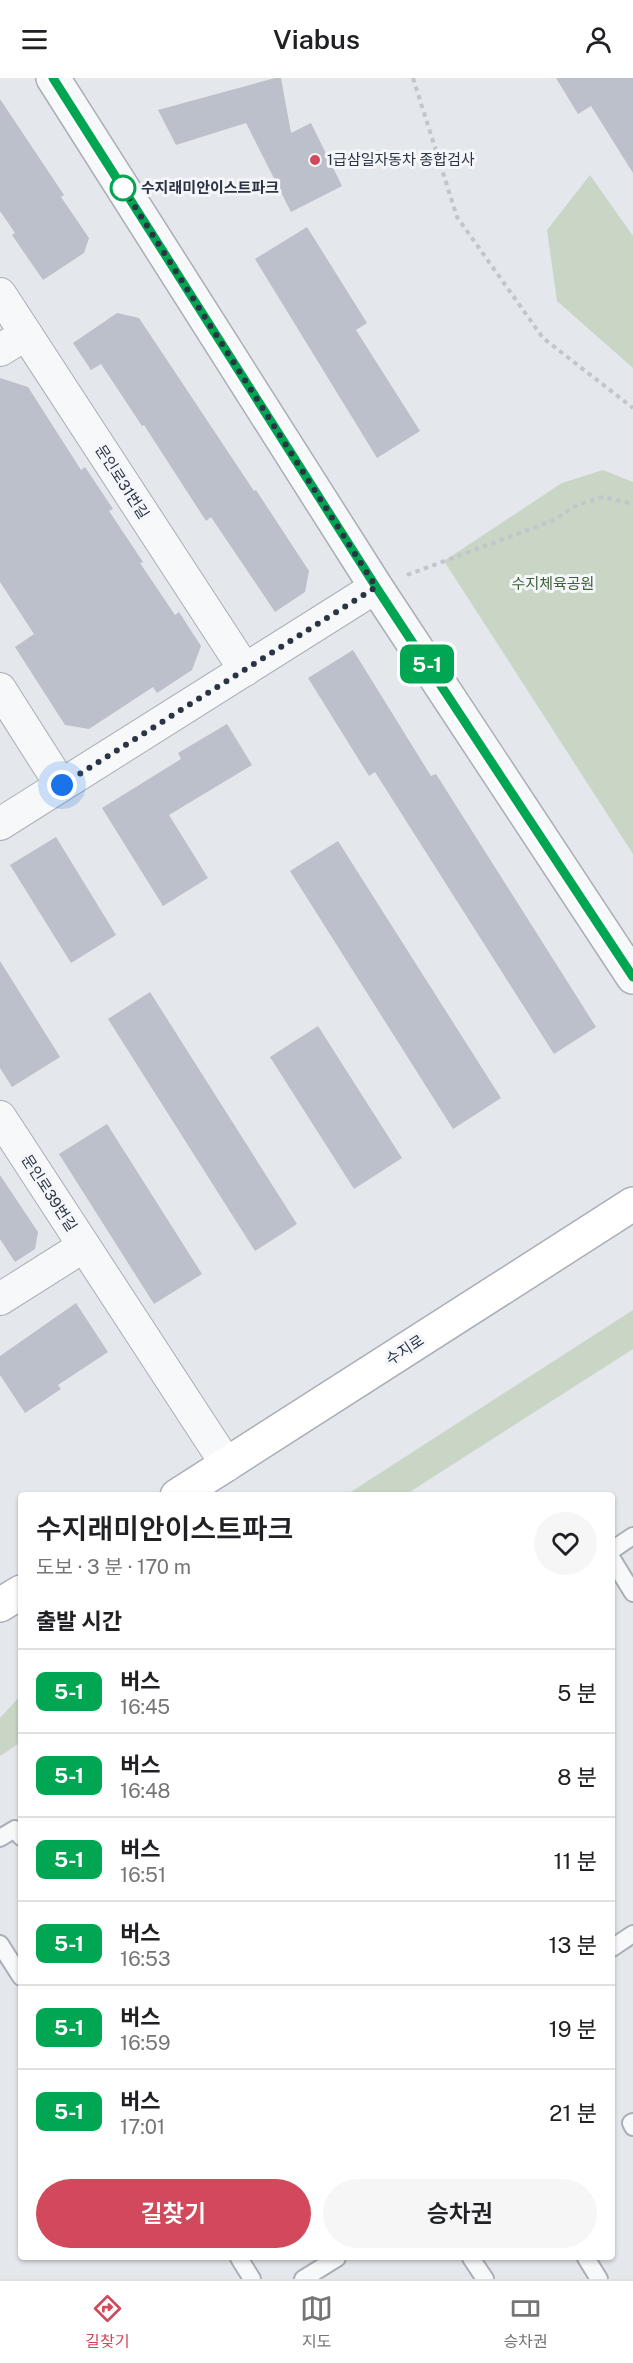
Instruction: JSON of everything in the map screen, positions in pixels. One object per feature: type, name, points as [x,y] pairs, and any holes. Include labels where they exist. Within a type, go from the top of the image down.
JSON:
[{"type":"main road","name":"수지로","points":[[183,1492],[633,1204]]},
{"type":"main road","points":[[0,1605],[18,1594]]},
{"type":"street","points":[[53,78],[376,587],[633,977]]},
{"type":"street","name":"문인로31번길","points":[[0,294],[13,342],[245,670]]},
{"type":"street","points":[[0,824],[376,587]]},
{"type":"street","points":[[0,689],[62,785]]},
{"type":"street","name":"문인로39번길","points":[[0,1117],[84,1246],[0,1299]]},
{"type":"street","points":[[84,1246],[227,1465]]},
{"type":"lane","points":[[615,1548],[633,1536]]},
{"type":"lane","points":[[615,1564],[633,1593]]},
{"type":"lane","points":[[0,1838],[15,1829],[18,1833]]},
{"type":"lane","points":[[615,1946],[633,1935]]},
{"type":"lane","points":[[0,1944],[18,1972]]},
{"type":"lane","points":[[240,2260],[252,2279]]},
{"type":"lane","points":[[472,2260],[485,2279]]},
{"type":"lane","points":[[587,2260],[599,2279]]},
{"type":"lane","points":[[303,2279],[314,2263]]},
{"type":"path","points":[[413,78],[457,217],[543,338],[633,408]]},
{"type":"path","points":[[376,587],[552,521],[577,505],[603,497],[633,504]]},
{"type":"green space","points":[[590,175],[633,236],[633,368],[557,301],[547,230]]},
{"type":"green space","name":"수지체육공원","points":[[603,470],[633,482],[633,854],[444,561],[562,483]]},
{"type":"green space","points":[[633,1310],[633,1349],[410,1492],[351,1492]]},
{"type":"green space","points":[[18,1698],[18,1744],[0,1756],[0,1718]]},
{"type":"building","points":[[281,78],[291,133],[311,123],[342,186],[291,212],[246,123],[176,145],[158,110]]},
{"type":"building","points":[[556,78],[633,78],[633,173],[591,106],[578,114]]},
{"type":"building","points":[[0,99],[64,195],[61,197],[89,238],[84,253],[43,280],[12,235],[15,233],[0,211]]},
{"type":"building","points":[[307,227],[367,323],[356,330],[420,431],[377,458],[255,259]]},
{"type":"building","points":[[117,313],[139,318],[309,571],[305,592],[275,612],[211,517],[206,521],[144,425],[142,426],[101,364],[91,370],[73,343]]},
{"type":"building","points":[[0,378],[28,387],[81,470],[85,467],[113,509],[109,511],[143,562],[140,563],[175,615],[179,612],[201,646],[192,670],[157,693],[153,687],[89,729],[65,725],[15,647],[34,634],[0,582]]},
{"type":"building","points":[[353,650],[431,776],[436,774],[596,1027],[554,1054],[375,772],[369,776],[308,678]]},
{"type":"building","points":[[227,724],[252,765],[169,815],[208,878],[163,906],[102,808],[181,759],[178,753]]},
{"type":"building","points":[[56,837],[116,935],[71,963],[10,865]]},
{"type":"building","points":[[338,841],[501,1098],[453,1129],[290,871]]},
{"type":"building","points":[[0,961],[60,1057],[12,1087],[0,1068]]},
{"type":"building","points":[[150,992],[297,1224],[255,1251],[108,1019]]},
{"type":"building","points":[[318,1026],[402,1158],[354,1189],[270,1057]]},
{"type":"building","points":[[107,1124],[202,1274],[154,1304],[59,1154]]},
{"type":"building","points":[[0,1175],[38,1232],[35,1249],[15,1262],[0,1239]]},
{"type":"building","points":[[76,1303],[108,1352],[58,1385],[61,1389],[25,1413],[0,1375],[0,1356]]},
{"type":"bus line","name":"5-1","points":[[53,78],[376,587],[633,977]]},
{"type":"place","name":"1급삼일자동차 종합검사","points":[[315,160]]},
{"type":"place","name":"수지래미안이스트파크","points":[[123,188]]},
{"type":"route","points":[[62,785],[376,587],[123,188]]}]
